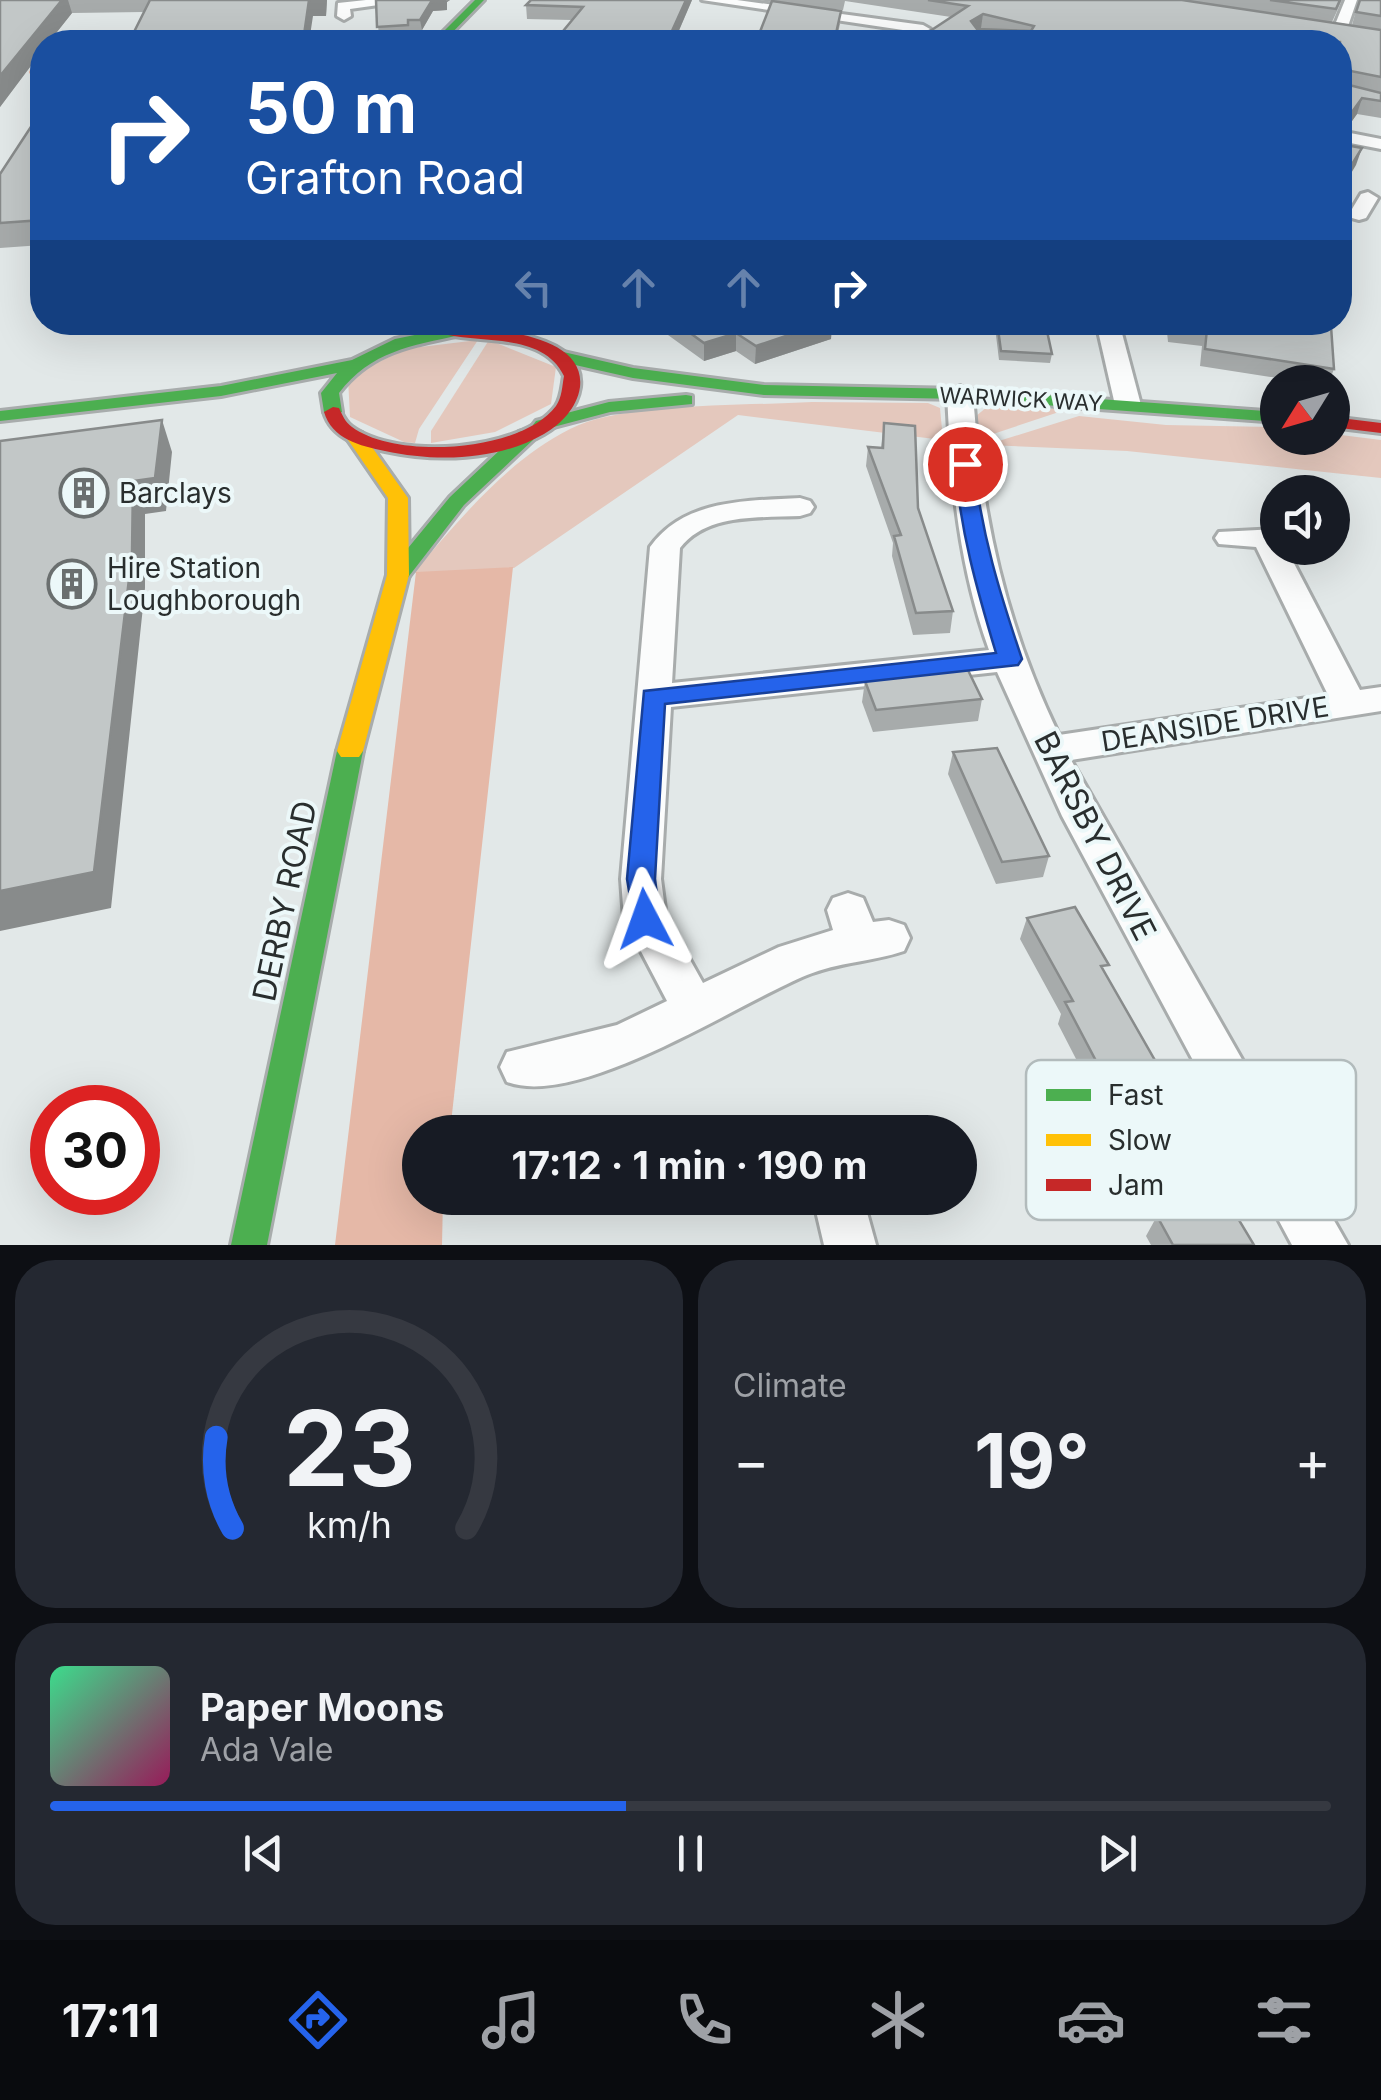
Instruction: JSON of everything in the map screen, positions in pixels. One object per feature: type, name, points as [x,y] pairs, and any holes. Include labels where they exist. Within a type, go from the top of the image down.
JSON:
[{"type":"main road","points":[[450,30],[480,0]]},
{"type":"main road","points":[[355,438],[326,418],[330,392],[389,335]]},
{"type":"main road","points":[[0,416],[186,399],[292,380],[358,361],[400,342],[438,335]]},
{"type":"main road","points":[[504,335],[536,342]]},
{"type":"main road","points":[[529,335],[536,342]]},
{"type":"main road","name":"WARWICK WAY","points":[[536,342],[559,356],[645,375],[764,390],[960,394],[1260,415]]},
{"type":"main road","name":"DERBY ROAD","points":[[398,575],[457,501],[537,428],[558,414],[572,392],[572,372],[559,356]]},
{"type":"main road","name":"WARWICK WAY","points":[[355,438],[382,447],[427,452],[477,448],[609,406],[764,390]]},
{"type":"main road","points":[[186,399],[270,405]]},
{"type":"main road","points":[[1350,424],[1381,428]]},
{"type":"main road","name":"DERBY ROAD","points":[[249,1245],[351,746],[398,575],[398,498],[355,438]]},
{"type":"street","points":[[344,16],[342,6],[408,0]]},
{"type":"street","points":[[708,0],[924,29]]},
{"type":"street","points":[[1346,30],[1351,0]]},
{"type":"street","points":[[1319,29],[1326,30]]},
{"type":"street","points":[[1352,138],[1381,144]]},
{"type":"street","points":[[1110,335],[1128,404]]},
{"type":"street","name":"BARSBY DRIVE","points":[[960,394],[973,534],[988,596],[1010,659],[1049,750],[1216,1060]]},
{"type":"street","points":[[694,1009],[645,919],[641,879],[663,558],[670,537],[696,521],[784,504]]},
{"type":"street","points":[[1230,538],[1260,538]]},
{"type":"street","points":[[1287,565],[1365,701]]},
{"type":"street","points":[[653,697],[1010,659]]},
{"type":"street","name":"DEANSIDE DRIVE","points":[[1049,750],[1365,701]]},
{"type":"street","points":[[523,1067],[592,1056],[865,929]]},
{"type":"street","points":[[842,1215],[850,1245]]},
{"type":"street","name":"BARSBY DRIVE","points":[[1308,1220],[1322,1245]]},
{"type":"shaded area","points":[[478,340],[419,429],[415,443],[404,442],[350,417],[348,378],[404,349]]},
{"type":"shaded area","points":[[489,340],[556,367],[551,404],[495,432],[431,443],[431,431]]},
{"type":"shaded area","points":[[812,402],[928,403],[940,408],[943,440],[738,415],[514,568],[413,573],[504,475],[570,429],[593,420],[653,410]]},
{"type":"shaded area","points":[[987,407],[1068,409],[975,440],[976,416]]},
{"type":"shaded area","points":[[1079,416],[1166,425],[1260,427],[1260,455],[1350,455],[1350,436],[1381,440],[1381,478],[1127,451],[986,445]]},
{"type":"shaded area","points":[[513,567],[452,1115],[402,1115],[402,1215],[443,1215],[442,1245],[335,1245],[416,572]]},
{"type":"building","points":[[0,0],[62,0],[38,30],[30,30],[30,39],[0,76]]},
{"type":"building","points":[[150,0],[309,0],[305,30],[135,30]]},
{"type":"building","points":[[376,0],[446,0],[431,2],[420,20],[408,20],[408,25],[377,27]]},
{"type":"building","points":[[531,0],[686,0],[672,30],[564,30],[583,7],[526,5]]},
{"type":"building","points":[[928,0],[1182,0],[1381,30],[1381,77],[1352,71],[1352,30],[1032,30],[1034,26],[983,14],[971,21],[977,29],[1004,30],[932,30],[968,6]]},
{"type":"building","points":[[1270,0],[1340,0],[1336,9]]},
{"type":"building","points":[[1360,0],[1381,0],[1381,16],[1356,12]]},
{"type":"building","points":[[772,1],[841,11],[837,30],[761,30]]},
{"type":"building","points":[[1352,86],[1381,93],[1381,101],[1362,98],[1352,112]]},
{"type":"building","points":[[30,128],[30,221],[0,223],[0,174]]},
{"type":"building","points":[[1352,146],[1362,148],[1352,164]]},
{"type":"building","points":[[693,335],[730,335],[704,343]]},
{"type":"building","points":[[739,335],[789,335],[756,346]]},
{"type":"building","points":[[999,335],[1048,335],[1052,354],[1001,351]]},
{"type":"building","points":[[1206,335],[1332,335],[1334,365],[1308,365],[1205,349]]},
{"type":"building","points":[[162,420],[155,478],[133,481],[132,554],[94,872],[0,891],[0,441]]},
{"type":"building","points":[[884,423],[915,426],[918,508],[953,611],[916,613],[894,536],[901,535],[868,447],[883,448]]},
{"type":"building","points":[[966,666],[982,699],[876,710],[865,681]]},
{"type":"building","points":[[997,748],[1049,856],[1002,862],[953,752]]},
{"type":"building","points":[[1075,907],[1109,965],[1101,966],[1155,1060],[1096,1060],[1065,1002],[1073,1001],[1027,918]]},
{"type":"building","points":[[1159,1220],[1239,1220],[1254,1245],[1173,1245]]},
{"type":"traffic: fast","points":[[450,30],[480,0]]},
{"type":"traffic: fast","points":[[333,412],[330,393],[355,366],[384,348],[436,335]]},
{"type":"traffic: fast","points":[[559,356],[633,373],[764,390],[960,394],[1260,416]]},
{"type":"traffic: fast","points":[[0,416],[221,391],[351,365]]},
{"type":"traffic: fast","points":[[542,425],[609,407],[686,400]]},
{"type":"traffic: fast","points":[[398,575],[457,501],[526,436]]},
{"type":"traffic: fast","points":[[249,1245],[350,751]]},
{"type":"traffic: slow","points":[[350,751],[398,575],[398,498],[355,437]]},
{"type":"traffic: jam","points":[[333,412],[339,425],[351,435],[415,451],[485,448],[526,436],[561,410],[570,395],[572,376],[566,362],[552,351],[496,335]]},
{"type":"traffic: jam","points":[[1350,424],[1381,428]]},
{"type":"place","name":"Barclays","points":[[84,493]]},
{"type":"place","name":"Hire Station Loughborough","points":[[72,584]]},
{"type":"route","points":[[645,919],[641,879],[653,697],[1010,659],[981,568],[968,506],[965,464]]}]
